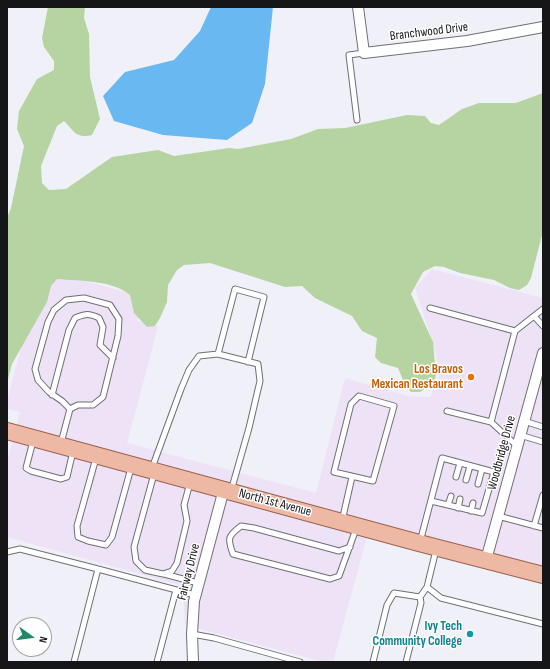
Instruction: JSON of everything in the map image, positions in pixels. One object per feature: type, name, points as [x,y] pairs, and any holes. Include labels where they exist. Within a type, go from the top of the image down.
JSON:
[{"type":"main road","name":"North 1st Avenue","points":[[7,431],[419,543],[543,575]]},
{"type":"street","points":[[358,7],[364,53]]},
{"type":"street","name":"Branchwood Drive","points":[[364,53],[467,41],[543,27]]},
{"type":"street","name":"Woodbridge Drive","points":[[486,560],[543,353]]},
{"type":"street","name":"Fairway Drive","points":[[193,662],[192,634],[195,595],[227,490]]},
{"type":"lane","points":[[357,120],[349,55],[364,53]]},
{"type":"lane","points":[[218,354],[235,289],[264,297],[248,362]]},
{"type":"lane","points":[[33,438],[26,468],[31,471],[61,479],[67,477],[67,447],[70,409],[62,401],[52,395],[38,380],[35,369],[48,322],[54,310],[66,300],[84,298],[110,305],[119,319],[118,336],[103,397],[93,404],[78,405],[70,409]]},
{"type":"lane","points":[[430,308],[515,331]]},
{"type":"lane","points":[[491,422],[515,331],[543,309]]},
{"type":"lane","points":[[52,395],[69,330],[75,318],[84,314],[90,314],[99,318],[103,327],[100,345],[113,358]]},
{"type":"lane","points":[[534,316],[543,326]]},
{"type":"lane","points":[[198,583],[145,570],[136,561],[134,547],[153,470],[164,433],[189,370],[199,356],[218,354],[258,364],[260,381],[249,428],[227,490]]},
{"type":"lane","points":[[359,396],[394,406],[373,481],[352,477],[334,472],[351,404],[359,396]]},
{"type":"lane","points":[[448,411],[491,422],[517,446]]},
{"type":"lane","points":[[524,421],[543,426]]},
{"type":"lane","points":[[520,435],[543,442]]},
{"type":"lane","points":[[97,455],[77,526],[78,537],[88,541],[106,545],[112,537],[132,465]]},
{"type":"lane","points":[[419,543],[442,458],[494,472],[482,513],[431,502]]},
{"type":"lane","points":[[456,477],[460,463]]},
{"type":"lane","points":[[466,480],[470,466]]},
{"type":"lane","points":[[478,484],[482,469]]},
{"type":"lane","points":[[350,547],[339,551],[254,528],[241,526],[231,534],[229,543],[233,554],[330,579],[339,576],[350,547],[349,524],[352,477]]},
{"type":"lane","points":[[163,574],[172,571],[177,563],[187,521],[184,505],[190,480]]},
{"type":"lane","points":[[534,526],[543,494]]},
{"type":"lane","points":[[448,505],[450,496]]},
{"type":"lane","points":[[458,508],[460,499]]},
{"type":"lane","points":[[471,511],[473,503]]},
{"type":"lane","points":[[498,516],[543,528]]},
{"type":"lane","points":[[406,662],[421,604],[420,597],[426,587],[437,547]]},
{"type":"lane","points":[[7,552],[20,549],[195,595]]},
{"type":"lane","points":[[74,662],[98,569]]},
{"type":"lane","points":[[426,587],[441,598],[543,624]]},
{"type":"lane","points":[[157,662],[176,590]]},
{"type":"lane","points":[[373,662],[387,605],[394,593],[420,597]]},
{"type":"lane","points":[[192,634],[214,638],[300,662]]},
{"type":"shaded area","points":[[432,269],[543,298],[543,567],[371,522],[333,662],[323,662],[185,625],[183,586],[7,537],[7,462],[20,412],[7,409],[7,401],[24,337],[55,273],[144,297],[137,321],[158,327],[127,443],[316,493],[345,378],[408,396],[430,397],[439,377],[436,353],[415,288]]},
{"type":"green space","points":[[48,7],[85,7],[84,18],[89,34],[90,77],[100,119],[92,135],[87,136],[79,135],[64,121],[57,126],[41,166],[42,183],[49,190],[66,189],[112,157],[158,150],[174,156],[229,148],[238,149],[291,139],[318,129],[345,128],[407,115],[425,116],[431,123],[439,125],[462,109],[479,103],[516,103],[543,93],[543,231],[531,278],[527,285],[519,290],[510,288],[494,280],[460,273],[444,267],[435,266],[423,272],[411,294],[433,342],[436,375],[434,383],[420,392],[411,392],[405,385],[398,368],[381,363],[375,357],[377,338],[362,331],[352,316],[315,298],[302,286],[285,287],[210,263],[184,265],[177,270],[168,285],[167,302],[160,318],[155,326],[147,327],[134,313],[130,295],[123,290],[114,286],[95,282],[57,279],[51,286],[47,302],[12,364],[7,383],[7,218],[11,208],[24,146],[17,129],[19,111],[37,79],[54,70],[54,61],[44,47],[42,38]]},
{"type":"water","points":[[211,7],[273,7],[265,84],[252,123],[227,140],[163,135],[114,121],[103,96],[125,72],[174,60],[200,31]]},
{"type":"place","name":"Los Bravos Mexican Restaurant","points":[[471,377]]},
{"type":"place","name":"Ivy Tech Community College","points":[[470,634]]}]
